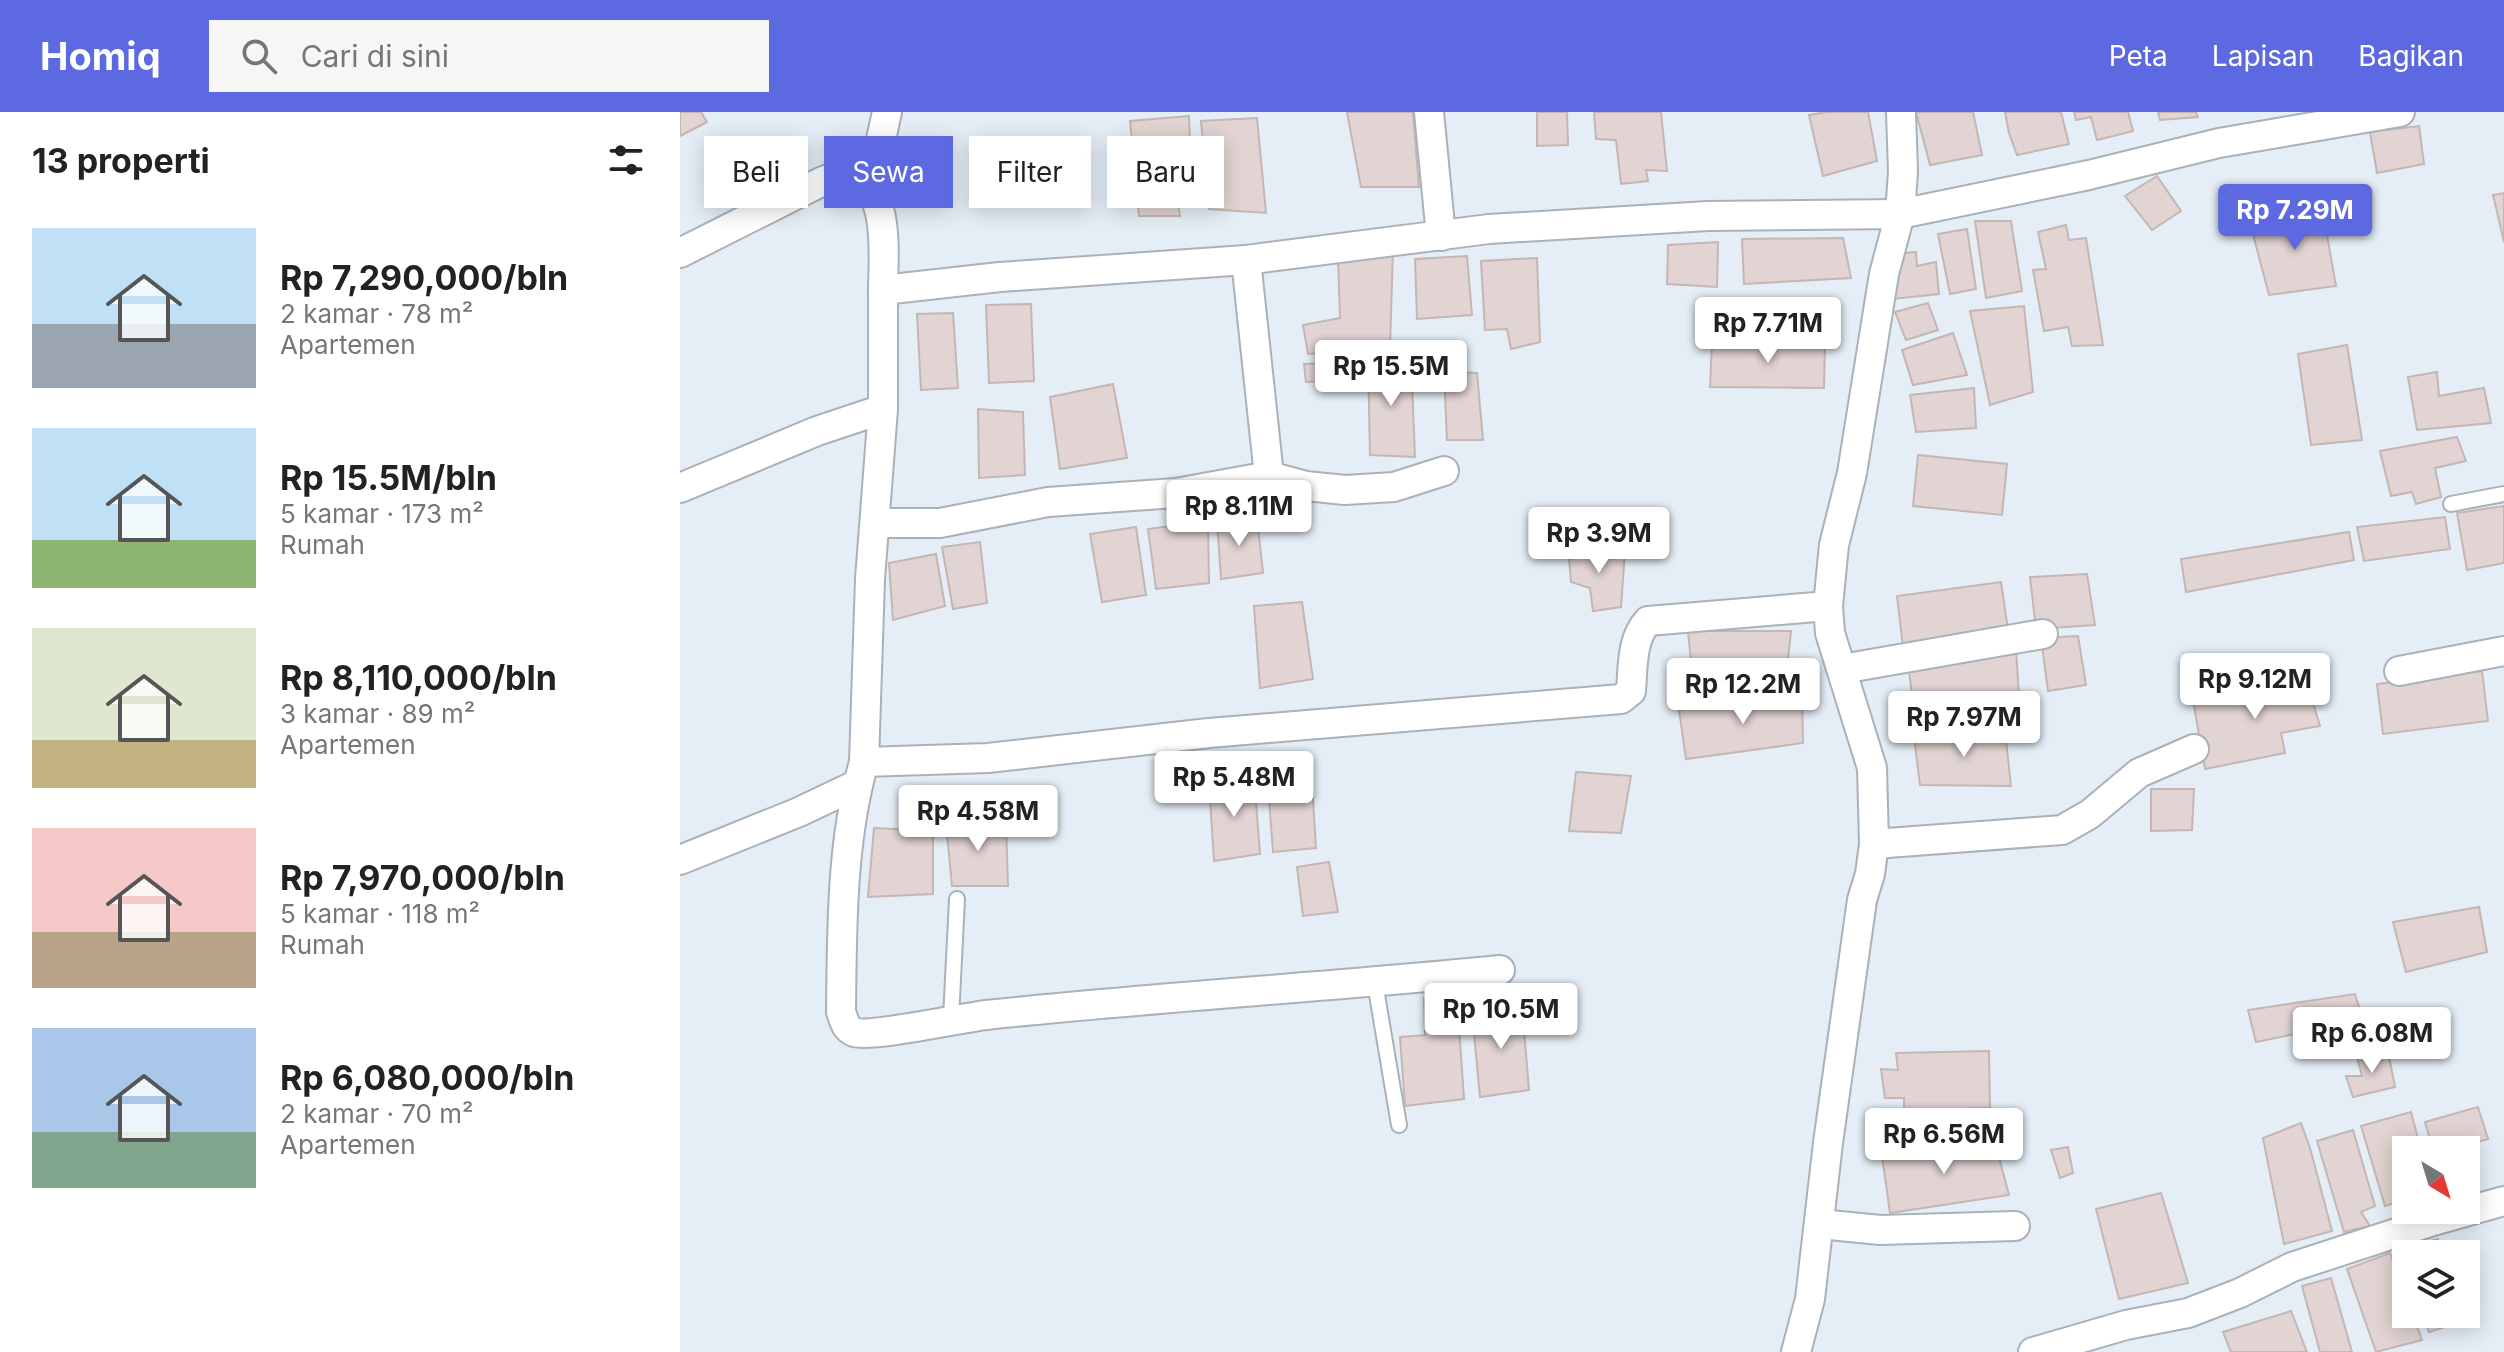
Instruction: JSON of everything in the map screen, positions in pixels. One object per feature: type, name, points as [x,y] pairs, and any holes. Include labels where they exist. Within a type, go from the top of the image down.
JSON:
[{"type":"street","points":[[882,136],[887,112]]},
{"type":"street","points":[[1429,112],[1441,236]]},
{"type":"street","points":[[1796,1352],[1810,1299],[1862,900],[1874,844],[1872,768],[1830,633],[1828,606],[1834,545],[1852,473],[1884,274],[1900,214],[1903,172],[1901,112]]},
{"type":"street","points":[[883,290],[1000,277],[1246,260],[1489,229],[1708,216],[1900,214],[2089,175],[2219,143],[2400,112]]},
{"type":"street","points":[[680,253],[824,181]]},
{"type":"street","points":[[880,208],[884,230],[883,409],[870,579],[861,773],[843,888],[841,1012],[847,1028],[856,1033],[872,1033],[951,1019],[1096,1003],[1375,983],[1500,970]]},
{"type":"street","points":[[1246,260],[1269,476]]},
{"type":"street","points":[[680,488],[817,431],[883,409]]},
{"type":"street","points":[[876,523],[940,523],[1048,502],[1176,493],[1269,476],[1306,486],[1345,490],[1394,487],[1444,471]]},
{"type":"street","points":[[680,860],[799,812],[861,773],[1209,733],[1621,699],[1631,691],[1636,642],[1640,629],[1648,621],[1828,606]]},
{"type":"street","points":[[1842,669],[2043,634]]},
{"type":"street","points":[[2399,671],[2504,651]]},
{"type":"street","points":[[1874,844],[2062,830],[2090,814],[2139,773],[2194,749]]},
{"type":"street","points":[[2033,1352],[2126,1325],[2188,1313],[2240,1293],[2292,1267],[2504,1201]]},
{"type":"street","points":[[1820,1224],[1880,1230],[2015,1226]]},
{"type":"lane","points":[[2451,504],[2504,494]]},
{"type":"lane","points":[[951,1019],[957,899]]},
{"type":"lane","points":[[1375,983],[1399,1125]]},
{"type":"building","points":[[680,112],[701,112],[707,122],[680,136]]},
{"type":"building","points":[[1347,112],[1413,112],[1419,187],[1361,187]]},
{"type":"building","points":[[1537,112],[1567,112],[1568,145],[1537,146]]},
{"type":"building","points":[[1594,112],[1661,112],[1667,171],[1646,170],[1648,181],[1621,184],[1616,140],[1596,139]]},
{"type":"building","points":[[1868,112],[1877,161],[1823,176],[1809,115]]},
{"type":"building","points":[[1916,112],[1973,112],[1982,155],[1930,165]]},
{"type":"building","points":[[2005,112],[2061,112],[2069,144],[2017,155]]},
{"type":"building","points":[[2074,112],[2128,112],[2133,131],[2097,140],[2091,117],[2076,120]]},
{"type":"building","points":[[2158,112],[2196,112],[2198,117],[2160,120]]},
{"type":"building","points":[[1189,116],[1190,136],[1131,136],[1130,121]]},
{"type":"building","points":[[1257,118],[1266,213],[1209,209],[1224,208],[1224,136],[1202,136],[1201,121]]},
{"type":"building","points":[[2419,126],[2424,164],[2377,173],[2370,132]]},
{"type":"building","points":[[2157,176],[2181,211],[2152,230],[2125,196]]},
{"type":"building","points":[[2504,193],[2504,242],[2493,195]]},
{"type":"building","points":[[2322,207],[2336,286],[2269,295],[2250,223]]},
{"type":"building","points":[[1138,208],[1179,208],[1180,216],[1139,216]]},
{"type":"building","points":[[1975,221],[2011,221],[2022,291],[1986,298]]},
{"type":"building","points":[[2066,225],[2069,240],[2086,238],[2103,345],[2072,346],[2068,327],[2044,331],[2033,270],[2046,269],[2038,232]]},
{"type":"building","points":[[1967,229],[1976,289],[1950,294],[1938,234]]},
{"type":"building","points":[[1843,238],[1851,278],[1744,284],[1742,239]]},
{"type":"building","points":[[1718,242],[1717,287],[1667,284],[1668,245]]},
{"type":"building","points":[[1393,250],[1390,347],[1308,354],[1303,325],[1340,318],[1338,256]]},
{"type":"building","points":[[1916,252],[1917,266],[1936,262],[1939,294],[1893,299],[1890,254]]},
{"type":"building","points":[[1467,256],[1472,315],[1417,319],[1415,259]]},
{"type":"building","points":[[1537,258],[1540,342],[1511,349],[1507,329],[1485,330],[1481,261]]},
{"type":"building","points":[[1928,303],[1938,330],[1906,340],[1895,312]]},
{"type":"building","points":[[1031,304],[1034,381],[989,383],[986,305]]},
{"type":"building","points":[[2024,306],[2033,392],[1990,405],[1970,311]]},
{"type":"building","points":[[953,313],[958,388],[921,390],[917,314]]},
{"type":"building","points":[[1953,333],[1967,375],[1913,385],[1902,350]]},
{"type":"building","points":[[1712,342],[1825,343],[1824,388],[1710,387]]},
{"type":"building","points":[[2347,345],[2362,440],[2311,445],[2298,354]]},
{"type":"building","points":[[1411,359],[1415,457],[1370,455],[1368,360]]},
{"type":"building","points":[[1351,362],[1352,380],[1306,382],[1304,364]]},
{"type":"building","points":[[1444,372],[1477,373],[1483,440],[1447,440]]},
{"type":"building","points":[[2437,372],[2439,396],[2484,388],[2491,423],[2417,430],[2408,377]]},
{"type":"building","points":[[1113,384],[1127,458],[1060,469],[1050,397]]},
{"type":"building","points":[[1974,388],[1976,428],[1916,432],[1910,395]]},
{"type":"building","points":[[978,409],[1023,412],[1025,475],[979,478]]},
{"type":"building","points":[[2457,437],[2466,461],[2435,468],[2441,497],[2416,504],[2412,492],[2391,496],[2380,451]]},
{"type":"building","points":[[1918,455],[2007,464],[2002,515],[1913,506]]},
{"type":"building","points":[[2504,506],[2504,563],[2467,570],[2457,513]]},
{"type":"building","points":[[1257,517],[1263,573],[1221,579],[1217,521]]},
{"type":"building","points":[[2445,517],[2450,549],[2364,561],[2357,527]]},
{"type":"building","points":[[1208,521],[1209,583],[1156,589],[1148,529]]},
{"type":"building","points":[[1136,527],[1146,595],[1102,602],[1090,534]]},
{"type":"building","points":[[2349,532],[2354,560],[2186,592],[2181,559]]},
{"type":"building","points":[[980,542],[987,603],[953,609],[942,547]]},
{"type":"building","points":[[1568,547],[1625,551],[1621,607],[1593,611],[1590,588],[1571,582]]},
{"type":"building","points":[[936,554],[945,606],[893,620],[889,563]]},
{"type":"building","points":[[2087,574],[2095,625],[2036,629],[2030,577]]},
{"type":"building","points":[[2001,582],[2008,630],[1903,647],[1897,596]]},
{"type":"building","points":[[1302,602],[1313,679],[1260,688],[1254,606]]},
{"type":"building","points":[[1688,631],[1791,631],[1786,678],[1693,683]]},
{"type":"building","points":[[2078,636],[2086,685],[2048,691],[2041,638]]},
{"type":"building","points":[[2016,649],[2019,696],[1993,702],[1996,715],[1955,721],[1953,705],[1914,709],[1908,664]]},
{"type":"building","points":[[2482,671],[2488,721],[2383,734],[2377,684]]},
{"type":"building","points":[[2317,676],[2325,696],[2312,700],[2320,726],[2281,733],[2285,753],[2205,769],[2193,700]]},
{"type":"building","points":[[1802,692],[1803,743],[1686,759],[1679,710]]},
{"type":"building","points":[[2005,730],[2011,786],[1920,785],[1914,737]]},
{"type":"building","points":[[1311,768],[1316,848],[1273,852],[1267,772]]},
{"type":"building","points":[[1576,772],[1631,776],[1621,833],[1569,831]]},
{"type":"building","points":[[1254,777],[1260,854],[1214,861],[1209,783]]},
{"type":"building","points":[[2151,789],[2194,789],[2192,830],[2151,831]]},
{"type":"building","points":[[1006,820],[1008,886],[952,886],[946,823]]},
{"type":"building","points":[[874,828],[933,831],[933,894],[868,897]]},
{"type":"building","points":[[1329,862],[1338,912],[1303,916],[1297,867]]},
{"type":"building","points":[[2479,907],[2487,952],[2406,972],[2393,922]]},
{"type":"building","points":[[2355,994],[2363,1020],[2256,1042],[2248,1010]]},
{"type":"building","points":[[1424,998],[1457,998],[1464,1099],[1405,1106],[1400,1037],[1425,1035]]},
{"type":"building","points":[[1522,1006],[1529,1090],[1480,1097],[1472,1012]]},
{"type":"building","points":[[1989,1051],[1990,1108],[1904,1111],[1904,1098],[1885,1098],[1881,1069],[1898,1070],[1896,1053]]},
{"type":"building","points":[[2388,1051],[2395,1087],[2353,1097],[2346,1076],[2362,1076],[2357,1057]]},
{"type":"building","points":[[2478,1107],[2488,1139],[2480,1141],[2480,1136],[2429,1136],[2425,1122]]},
{"type":"building","points":[[2411,1112],[2417,1136],[2392,1136],[2392,1204],[2385,1206],[2361,1126]]},
{"type":"building","points":[[2301,1123],[2332,1231],[2284,1244],[2263,1138]]},
{"type":"building","points":[[2353,1130],[2375,1206],[2361,1212],[2370,1226],[2344,1232],[2317,1141]]},
{"type":"building","points":[[1994,1139],[2009,1195],[1890,1213],[1882,1156]]},
{"type":"building","points":[[2068,1147],[2073,1173],[2060,1178],[2051,1150]]},
{"type":"building","points":[[2161,1193],[2188,1283],[2119,1299],[2096,1209]]},
{"type":"building","points":[[2390,1253],[2392,1328],[2418,1328],[2422,1340],[2376,1352],[2347,1269]]},
{"type":"building","points":[[2331,1278],[2352,1352],[2320,1352],[2302,1286]]},
{"type":"building","points":[[2291,1311],[2307,1352],[2231,1352],[2223,1332]]}]
